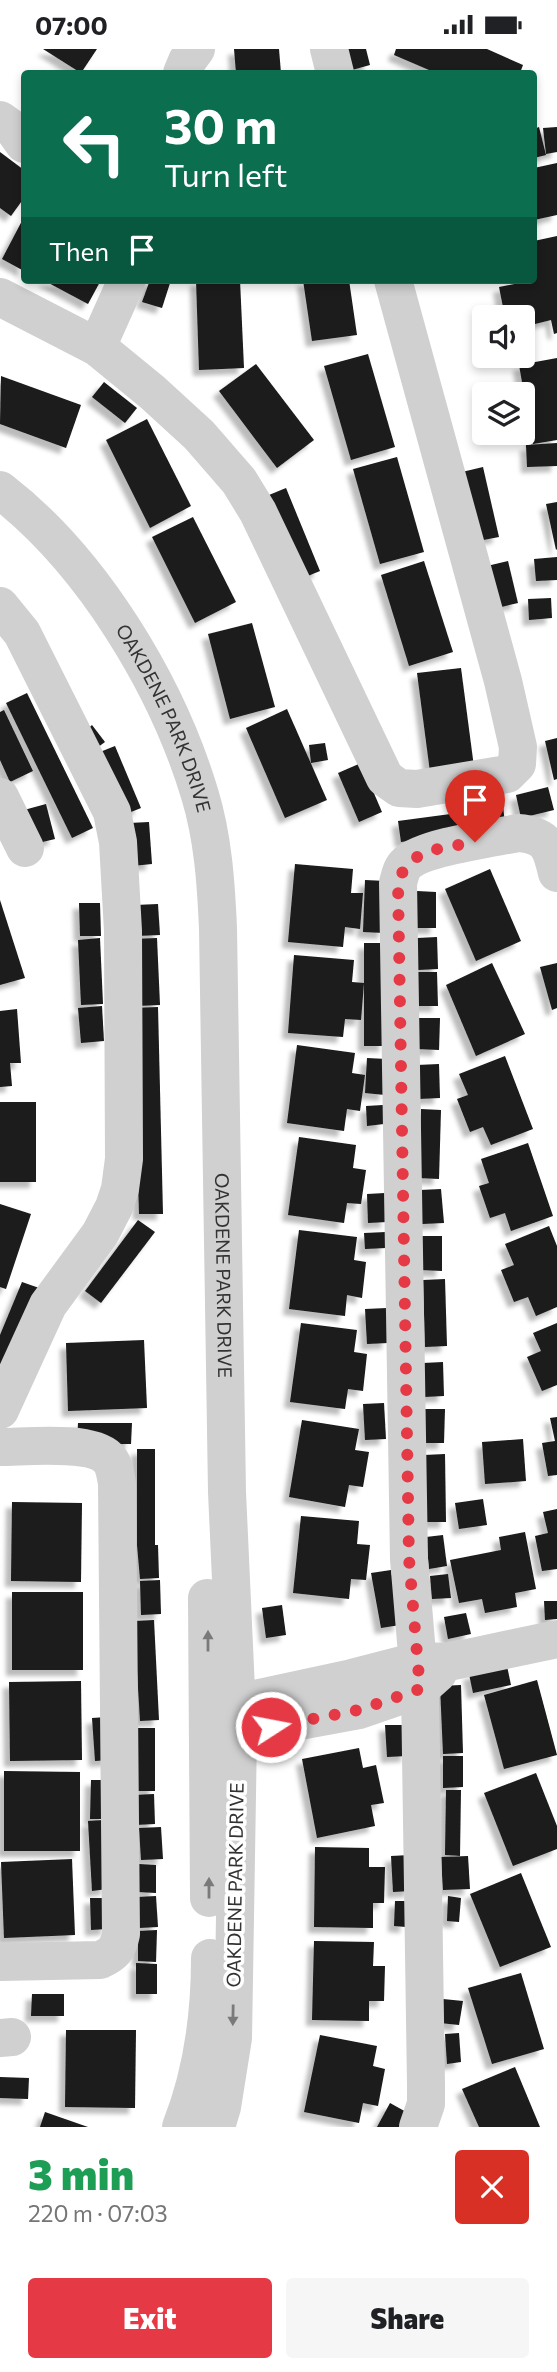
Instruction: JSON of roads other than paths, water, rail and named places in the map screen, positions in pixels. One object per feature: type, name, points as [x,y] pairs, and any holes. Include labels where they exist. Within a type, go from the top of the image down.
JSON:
[{"type":"street","points":[[183,70],[196,49]]},
{"type":"street","points":[[328,49],[334,70]]},
{"type":"street","points":[[0,120],[21,141]]},
{"type":"street","points":[[97,347],[125,284]]},
{"type":"street","points":[[0,297],[97,347],[152,391],[199,435],[239,481],[258,512],[385,778],[399,788],[417,789],[507,774],[517,764],[518,747],[503,681],[394,284]]},
{"type":"street","name":"OAKDENE PARK DRIVE","points":[[0,491],[19,505],[60,547],[127,636],[158,690],[174,725],[200,796],[210,839],[218,928],[227,1492],[223,1721],[210,1981],[203,2044],[195,2084],[181,2127]]},
{"type":"street","name":"OAKDENE PARK DRIVE","points":[[0,515],[42,554],[71,586],[105,631],[148,707],[172,764],[192,835],[201,928],[233,2038],[222,2107],[216,2127]]},
{"type":"street","points":[[0,606],[22,633],[112,812],[118,842],[123,931],[124,1159],[120,1189],[114,1207],[100,1234],[48,1305],[0,1410]]},
{"type":"street","points":[[0,797],[25,848]]},
{"type":"street","points":[[418,2127],[426,2104],[429,1671],[409,1559],[398,883],[402,870],[416,857],[431,851],[519,833],[532,834],[549,846],[557,873]]},
{"type":"street","points":[[0,1447],[80,1447],[97,1450],[109,1459],[114,1468],[117,1483],[121,1920],[118,1948],[100,1960],[0,1962]]},
{"type":"street","points":[[223,1721],[352,1678],[429,1671],[557,1639]]}]
